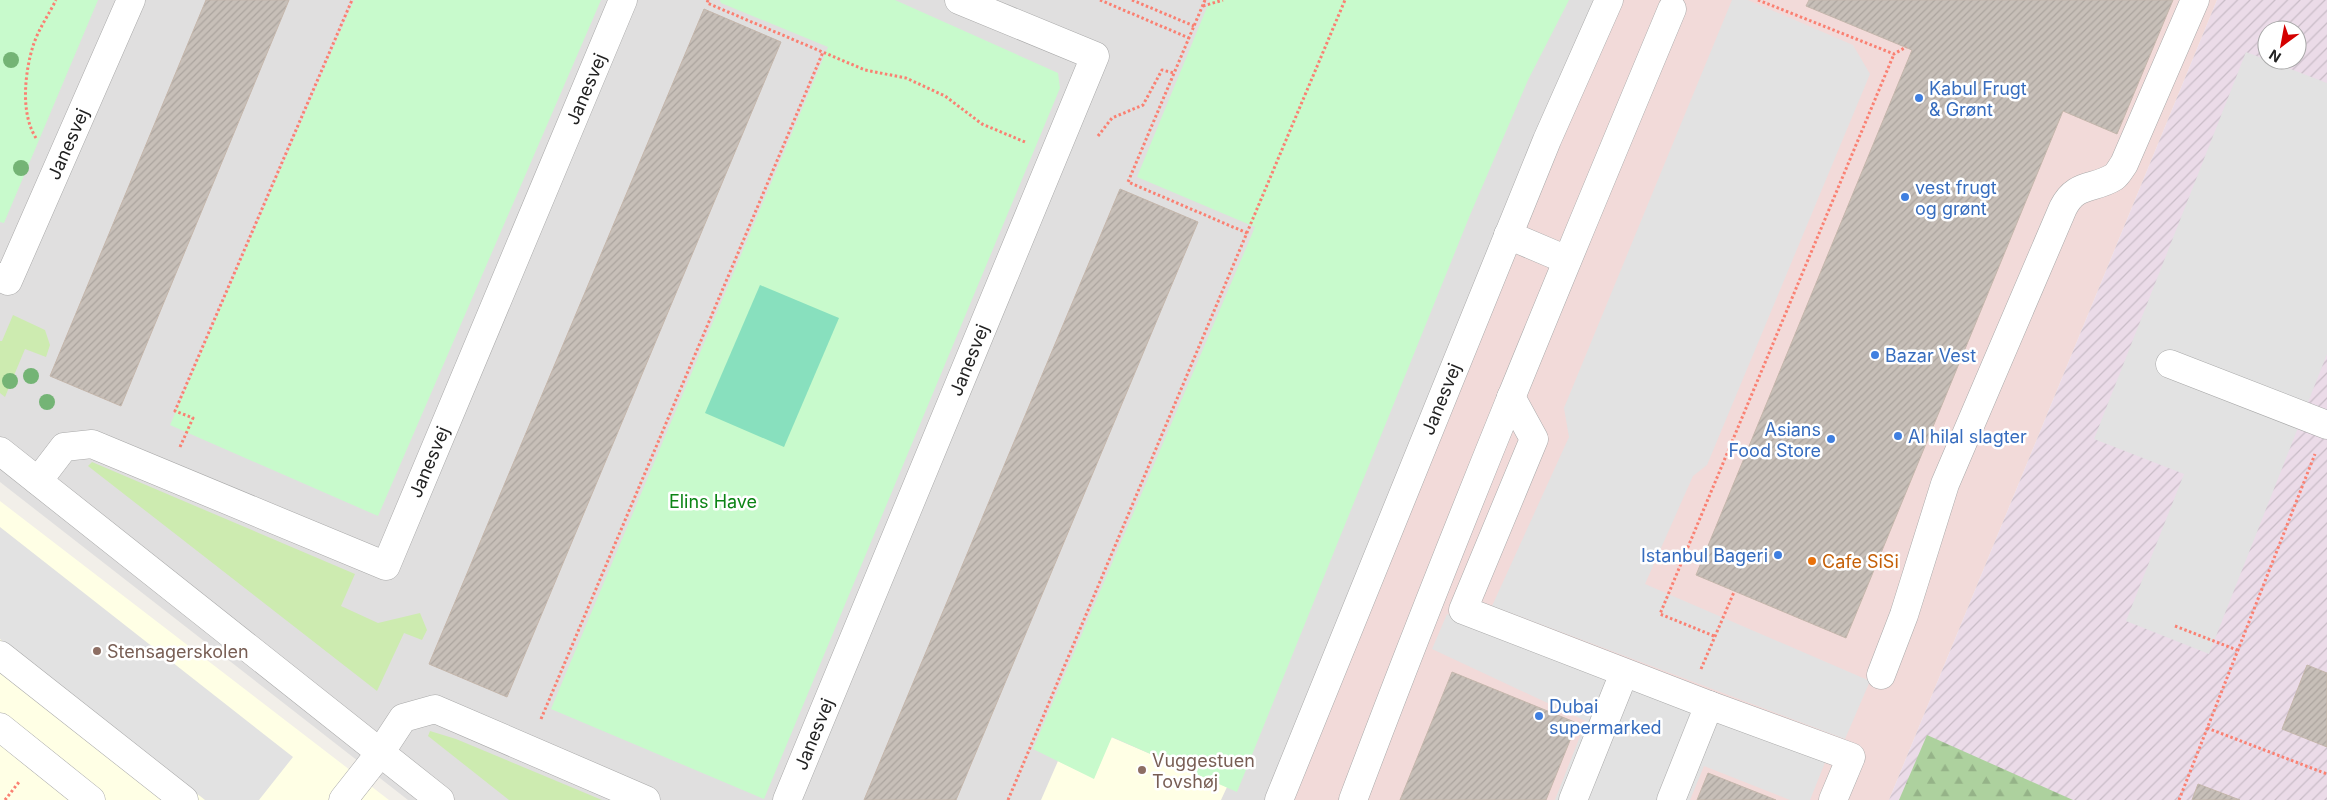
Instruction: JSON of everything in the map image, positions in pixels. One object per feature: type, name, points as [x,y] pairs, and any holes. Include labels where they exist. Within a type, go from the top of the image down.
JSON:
[{"type":"street","name":"Janesvej","points":[[0,277],[8,280],[131,0]]},
{"type":"street","name":"Janesvej","points":[[38,481],[64,448],[92,444],[386,566],[623,0]]},
{"type":"street","name":"Janesvej","points":[[787,800],[1095,56],[959,0]]},
{"type":"street","name":"Janesvej","points":[[1279,800],[1508,235],[1609,0]]},
{"type":"street","points":[[1881,675],[1904,615],[1945,484],[2063,208],[2068,198],[2078,190],[2114,176],[2124,164],[2195,0]]},
{"type":"street","points":[[1354,800],[1410,648],[1511,397],[1672,9]]},
{"type":"street","points":[[1508,235],[1568,260]]},
{"type":"street","points":[[2170,364],[2327,425]]},
{"type":"street","points":[[1511,397],[1534,439],[1463,610],[1699,702],[1851,757],[1833,800]]},
{"type":"street","points":[[0,451],[440,800]]},
{"type":"street","points":[[0,655],[184,800]]},
{"type":"street","points":[[1573,800],[1624,673]]},
{"type":"street","points":[[1671,800],[1699,702]]},
{"type":"street","points":[[343,800],[380,753],[403,718],[435,709],[646,800]]},
{"type":"street","points":[[0,727],[91,800]]},
{"type":"path","points":[[56,0],[33,44],[26,77],[28,111],[34,134],[56,170]]},
{"type":"path","points":[[168,475],[193,418],[175,411],[352,0]]},
{"type":"path","points":[[708,0],[707,3],[865,70],[906,78],[945,96],[982,124],[1054,154]]},
{"type":"path","points":[[1100,0],[1189,38]]},
{"type":"path","points":[[1132,0],[1194,26]]},
{"type":"path","points":[[1205,0],[1128,182],[1247,233]]},
{"type":"path","points":[[1203,6],[1223,0]]},
{"type":"path","points":[[1008,800],[1345,0]]},
{"type":"path","points":[[1758,0],[1894,54]]},
{"type":"path","points":[[1714,636],[1660,614],[1894,54],[1906,47]]},
{"type":"path","points":[[542,718],[823,52]]},
{"type":"path","points":[[1095,140],[1112,118],[1143,105],[1162,70],[1174,73]]},
{"type":"path","points":[[2179,800],[2327,425]]},
{"type":"path","points":[[1699,702],[1714,636],[1734,592]]},
{"type":"path","points":[[2175,626],[2238,650]]},
{"type":"path","points":[[2207,728],[2327,774]]},
{"type":"shaded area","points":[[0,0],[1614,0],[1291,800],[408,800],[0,482]]},
{"type":"shaded area","points":[[1614,0],[2217,0],[1889,800],[1291,800]]},
{"type":"shaded area","points":[[1732,0],[1748,0],[1853,45],[1870,74],[1707,465],[1693,476],[1645,584],[1870,681],[1845,739],[1492,606],[1569,437],[1564,408]]},
{"type":"shaded area","points":[[2217,0],[2327,0],[2327,800],[1889,800]]},
{"type":"shaded area","points":[[2246,52],[2257,56],[2257,70],[2293,70],[2327,83],[2327,354],[2209,654],[2126,621],[2184,474],[2094,439]]},
{"type":"shaded area","name":"Stensagerskolen","points":[[0,501],[389,800],[0,800]]},
{"type":"shaded area","points":[[0,527],[293,757],[259,800],[205,800],[0,639]]},
{"type":"shaded area","points":[[1447,614],[1826,760],[1810,800],[1790,800],[1704,766],[1690,800],[1555,800],[1586,721],[1432,649]]},
{"type":"shaded area","name":"Vuggestuen Tovshøj","points":[[1111,737],[1227,787],[1221,800],[1041,800],[1058,761],[1094,778]]},
{"type":"green space","points":[[0,0],[98,0],[4,223],[0,222]]},
{"type":"green space","points":[[354,0],[601,0],[378,516],[170,425]]},
{"type":"green space","name":"Elins Have","points":[[720,0],[895,0],[1058,73],[1060,88],[764,799],[551,709],[828,47],[721,3]]},
{"type":"green space","points":[[1210,0],[1569,0],[1528,80],[1470,215],[1237,792],[1112,737],[1094,779],[1033,749],[1255,227],[1137,177]]},
{"type":"green space","points":[[760,285],[839,318],[784,447],[705,413]]},
{"type":"green space","points":[[13,315],[45,330],[50,345],[46,357],[25,349],[5,397],[0,393],[0,341],[2,341]]},
{"type":"green space","points":[[92,462],[355,574],[341,606],[378,623],[420,613],[427,630],[422,640],[404,633],[377,691],[88,466]]},
{"type":"green space","points":[[430,731],[456,739],[602,800],[509,800],[428,736]]},
{"type":"green space","points":[[1927,735],[2073,800],[1899,800]]},
{"type":"building","points":[[206,0],[289,0],[121,406],[50,376]]},
{"type":"building","name":"Bazar Vest","points":[[1809,0],[2173,0],[2117,134],[2063,111],[1846,638],[1696,575],[1912,50],[1806,6]]},
{"type":"building","points":[[704,9],[781,42],[507,697],[429,664]]},
{"type":"building","points":[[1120,189],[1198,222],[956,800],[864,800]]},
{"type":"building","points":[[2307,665],[2327,673],[2327,747],[2282,729]]},
{"type":"building","points":[[1452,672],[1577,723],[1546,800],[1400,800]]},
{"type":"building","points":[[1708,773],[1776,800],[1697,800]]},
{"type":"building","points":[[2198,784],[2240,800],[2192,800]]},
{"type":"place","name":"Kabul Frugt & Grønt","points":[[1919,98]]},
{"type":"place","name":"vest frugt og grønt","points":[[1905,197]]},
{"type":"place","name":"Bazar Vest","points":[[1875,355]]},
{"type":"place","name":"Al hilal slagter","points":[[1898,436]]},
{"type":"place","name":"Asians Food Store","points":[[1831,439]]},
{"type":"place","name":"Istanbul Bageri","points":[[1778,555]]},
{"type":"place","name":"Cafe SiSi","points":[[1812,561]]},
{"type":"place","name":"Stensagerskolen","points":[[97,651]]},
{"type":"place","name":"Dubai supermarked","points":[[1539,716]]},
{"type":"place","name":"Vuggestuen Tovshøj","points":[[1142,770]]}]
